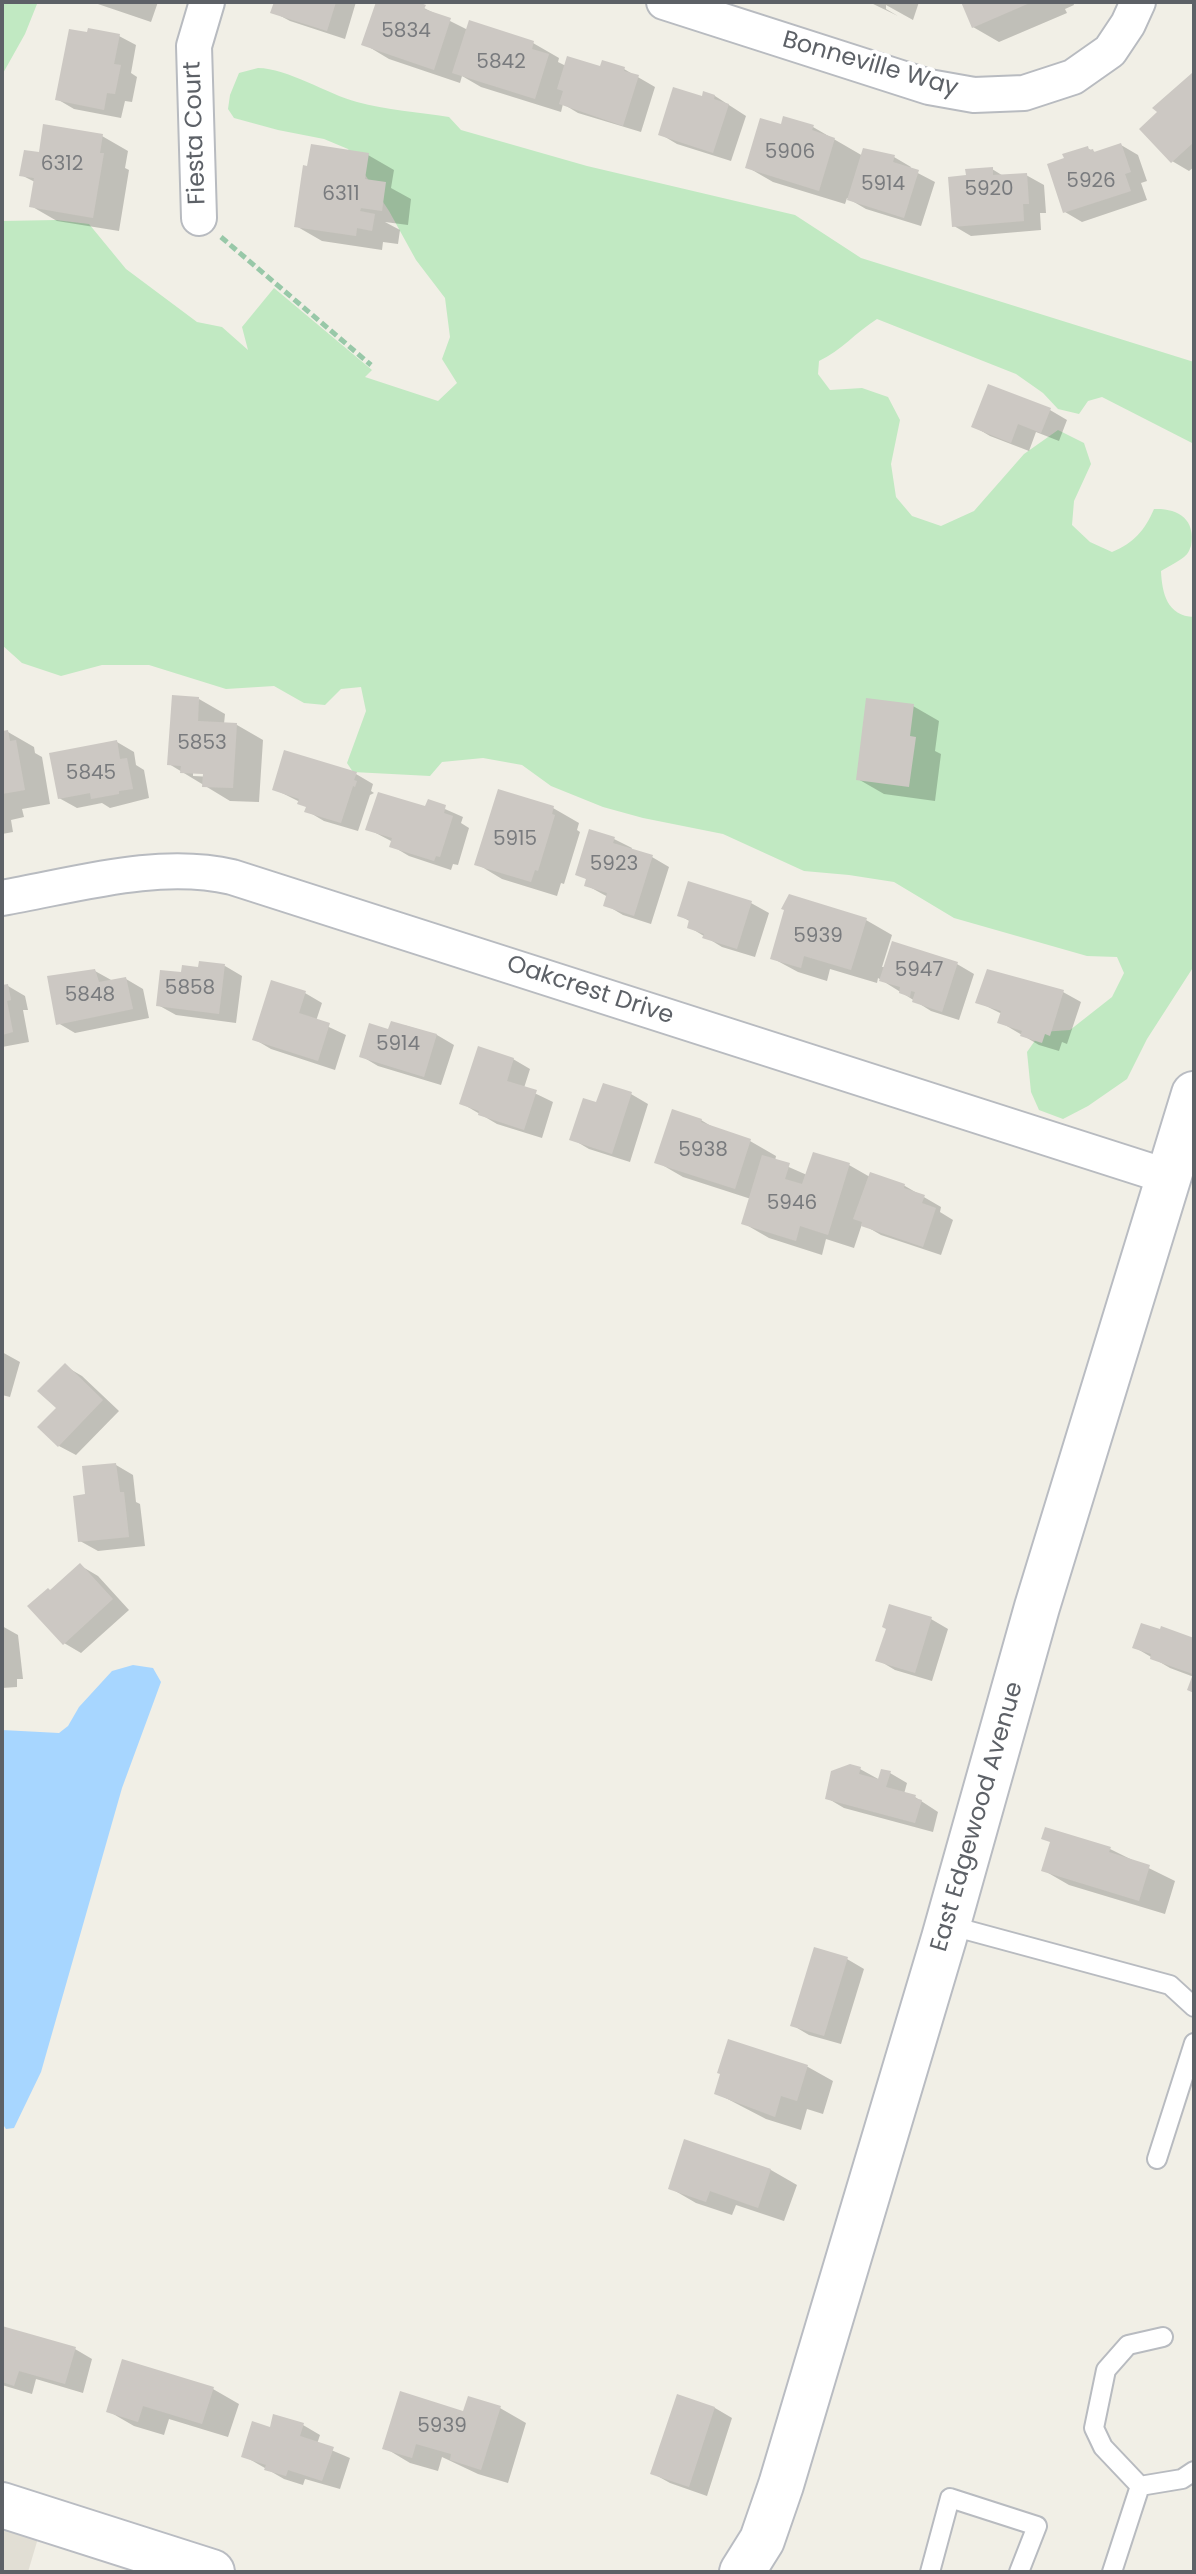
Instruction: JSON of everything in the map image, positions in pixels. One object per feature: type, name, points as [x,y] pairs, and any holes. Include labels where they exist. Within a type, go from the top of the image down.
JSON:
[{"type":"main road","name":"East Edgewood Avenue","points":[[756,2561],[948,1925],[1028,1639],[1194,1094]]},
{"type":"main road","points":[[2,2505],[212,2572]]},
{"type":"street","name":"Fiesta Court","points":[[199,218],[194,46],[207,2]]},
{"type":"street","name":"Bonneville Way","points":[[664,2],[929,87],[974,95],[1024,93],[1073,77],[1110,51],[1138,2]]},
{"type":"street","name":"Oakcrest Drive","points":[[2,898],[153,872],[182,870],[224,875],[1169,1177]]},
{"type":"lane","points":[[948,1925],[1170,1985],[1194,2007]]},
{"type":"lane","points":[[1157,2159],[1194,2043]]},
{"type":"lane","points":[[1140,2486],[1103,2447],[1094,2428],[1106,2370],[1128,2345],[1163,2337]]},
{"type":"lane","points":[[1140,2486],[1182,2479],[1194,2471]]},
{"type":"lane","points":[[1112,2572],[1140,2486]]},
{"type":"lane","points":[[930,2572],[950,2498],[1037,2526],[1019,2572]]},
{"type":"path","points":[[199,218],[371,365]]},
{"type":"shaded area","points":[[2,2505],[44,2518],[28,2572],[2,2572]]},
{"type":"green space","points":[[2,2],[37,4],[25,34],[2,75]]},
{"type":"green space","points":[[258,68],[281,72],[357,102],[449,117],[461,130],[587,166],[795,215],[861,258],[1194,362],[1194,444],[1102,397],[1088,401],[1079,414],[1058,409],[1043,393],[1016,374],[877,319],[819,361],[818,374],[830,390],[862,388],[888,397],[900,420],[891,464],[896,497],[912,516],[941,526],[974,511],[1024,454],[1058,430],[1084,443],[1091,464],[1074,501],[1072,525],[1090,542],[1112,552],[1120,548],[1138,535],[1154,509],[1177,513],[1191,528],[1191,546],[1187,554],[1161,571],[1165,595],[1172,608],[1185,616],[1194,617],[1194,966],[1147,1039],[1127,1079],[1063,1119],[1039,1110],[1031,1092],[1027,1052],[1041,1032],[1070,1030],[1112,997],[1124,973],[1117,957],[1087,956],[954,918],[894,882],[804,871],[723,834],[603,807],[551,786],[522,765],[483,758],[442,762],[430,776],[353,772],[347,763],[366,711],[361,687],[341,689],[325,705],[304,703],[274,686],[226,689],[149,665],[102,665],[61,676],[22,663],[2,645],[2,221],[56,220],[89,224],[126,269],[197,322],[222,327],[248,350],[242,327],[274,288],[372,370],[365,377],[438,401],[457,383],[442,359],[450,337],[445,298],[416,260],[389,211],[348,149],[324,139],[234,118],[228,109],[239,73]]},
{"type":"water","points":[[133,1665],[153,1668],[161,1682],[122,1788],[41,2072],[14,2128],[6,2129],[2,2123],[2,1730],[59,1733],[112,1671]]},
{"type":"building","points":[[274,2],[336,2],[327,31],[270,13]]},
{"type":"building","points":[[376,2],[418,2],[426,5],[424,9],[451,18],[434,70],[361,45]]},
{"type":"building","points":[[961,2],[1032,2],[972,28]]},
{"type":"building","points":[[469,20],[534,41],[532,49],[549,54],[535,99],[452,73]]},
{"type":"building","points":[[88,28],[120,34],[114,64],[121,65],[115,94],[107,93],[104,110],[55,100],[69,29],[87,32]]},
{"type":"building","points":[[567,56],[600,66],[602,60],[639,75],[623,126],[559,104],[563,91],[557,89]]},
{"type":"building","points":[[1192,73],[1194,142],[1171,163],[1139,129],[1157,112],[1152,108]]},
{"type":"building","points":[[673,87],[702,96],[703,91],[729,104],[713,153],[658,135]]},
{"type":"building","points":[[783,116],[814,125],[812,130],[835,138],[819,191],[745,168],[760,118],[781,124]]},
{"type":"building","points":[[43,124],[103,134],[100,153],[104,153],[93,218],[29,207],[34,178],[19,176],[24,150],[39,152]]},
{"type":"building","points":[[1121,143],[1131,172],[1125,174],[1131,191],[1063,213],[1047,164],[1064,158],[1062,154],[1088,146],[1094,152]]},
{"type":"building","points":[[311,144],[369,153],[365,179],[386,182],[382,211],[361,208],[360,211],[375,214],[372,231],[357,228],[356,236],[294,227],[303,165],[307,166]]},
{"type":"building","points":[[863,148],[895,155],[893,162],[919,170],[904,218],[847,200]]},
{"type":"building","points":[[993,167],[993,175],[1027,173],[1029,204],[1023,204],[1024,221],[952,227],[948,177],[966,175],[965,169]]},
{"type":"building","points":[[988,384],[1051,408],[1041,433],[1018,424],[1011,443],[971,427]]},
{"type":"building","points":[[172,695],[199,697],[198,721],[237,723],[233,788],[202,787],[203,774],[180,773],[181,766],[167,765]]},
{"type":"building","points":[[866,698],[914,704],[910,736],[916,737],[909,787],[856,780]]},
{"type":"building","points":[[8,730],[10,741],[16,740],[25,790],[2,794],[2,731]]},
{"type":"building","points":[[117,740],[120,759],[127,758],[133,789],[91,799],[90,793],[58,799],[49,753]]},
{"type":"building","points":[[284,750],[357,772],[354,780],[357,781],[341,823],[304,812],[306,807],[297,804],[299,799],[272,790]]},
{"type":"building","points":[[498,789],[554,806],[552,814],[555,815],[538,871],[535,870],[531,882],[474,865]]},
{"type":"building","points":[[378,792],[425,806],[428,799],[446,805],[444,813],[453,816],[440,857],[436,856],[434,861],[389,847],[392,838],[365,830]]},
{"type":"building","points":[[589,829],[615,837],[613,843],[653,855],[634,916],[603,906],[607,893],[584,886],[586,879],[575,875]]},
{"type":"building","points":[[688,881],[752,901],[737,949],[702,938],[704,934],[687,928],[689,920],[677,916]]},
{"type":"building","points":[[789,894],[867,918],[851,970],[804,956],[801,968],[770,959],[784,910],[781,909]]},
{"type":"building","points":[[892,941],[958,962],[942,1012],[912,1002],[915,992],[911,991],[910,997],[899,993],[900,987],[879,981]]},
{"type":"building","points":[[199,961],[225,964],[219,1014],[156,1006],[160,970],[181,972],[182,965],[198,967]]},
{"type":"building","points":[[95,969],[99,982],[126,977],[133,1009],[56,1025],[47,976]]},
{"type":"building","points":[[987,969],[1064,990],[1050,1036],[1045,1034],[1042,1043],[1020,1036],[1022,1031],[997,1023],[1001,1011],[975,1003]]},
{"type":"building","points":[[271,980],[306,991],[299,1013],[330,1023],[318,1061],[252,1040]]},
{"type":"building","points":[[8,984],[11,1000],[7,1001],[13,1032],[2,1035],[2,985]]},
{"type":"building","points":[[391,1021],[437,1034],[424,1077],[359,1057],[369,1023],[388,1029]]},
{"type":"building","points":[[478,1046],[514,1058],[507,1081],[537,1090],[524,1130],[478,1115],[479,1111],[459,1104]]},
{"type":"building","points":[[603,1083],[632,1092],[612,1154],[569,1140],[583,1098],[596,1102]]},
{"type":"building","points":[[672,1109],[751,1139],[735,1189],[654,1163]]},
{"type":"building","points":[[813,1152],[850,1163],[828,1235],[800,1226],[796,1241],[741,1224],[762,1155],[790,1163],[785,1179],[802,1184]]},
{"type":"building","points":[[870,1172],[905,1184],[904,1188],[925,1195],[922,1203],[936,1208],[923,1247],[861,1226],[862,1222],[853,1219]]},
{"type":"building","points":[[65,1363],[103,1400],[58,1447],[37,1427],[56,1408],[37,1391]]},
{"type":"building","points":[[116,1463],[120,1492],[124,1492],[129,1537],[78,1542],[73,1496],[85,1494],[82,1466]]},
{"type":"building","points":[[80,1563],[113,1599],[63,1645],[27,1606]]},
{"type":"building","points":[[889,1604],[932,1617],[915,1673],[875,1661],[886,1629],[882,1627]]},
{"type":"building","points":[[1141,1623],[1160,1629],[1161,1626],[1194,1638],[1194,1693],[1187,1690],[1193,1674],[1150,1659],[1151,1654],[1132,1648]]},
{"type":"building","points":[[850,1764],[861,1767],[859,1774],[878,1779],[881,1769],[891,1771],[886,1787],[916,1795],[915,1798],[922,1800],[915,1823],[825,1799],[831,1771]]},
{"type":"building","points":[[1045,1827],[1111,1847],[1109,1852],[1150,1865],[1139,1901],[1041,1871],[1050,1842],[1041,1839]]},
{"type":"building","points":[[814,1947],[848,1957],[824,2036],[790,2026]]},
{"type":"building","points":[[728,2039],[808,2065],[797,2101],[781,2096],[775,2117],[714,2094]]},
{"type":"building","points":[[684,2139],[771,2169],[758,2208],[710,2191],[706,2202],[668,2189]]},
{"type":"building","points":[[2,2326],[76,2347],[65,2384],[19,2371],[14,2386],[2,2382]]},
{"type":"building","points":[[122,2359],[214,2387],[202,2424],[143,2406],[138,2422],[106,2412]]},
{"type":"building","points":[[400,2391],[463,2411],[468,2396],[501,2406],[481,2470],[450,2460],[451,2454],[416,2444],[412,2458],[382,2449]]},
{"type":"building","points":[[677,2394],[715,2407],[689,2487],[650,2474]]},
{"type":"building","points":[[273,2414],[304,2423],[300,2436],[334,2447],[322,2481],[288,2470],[286,2476],[264,2470],[266,2465],[241,2457],[252,2421],[270,2427]]}]
